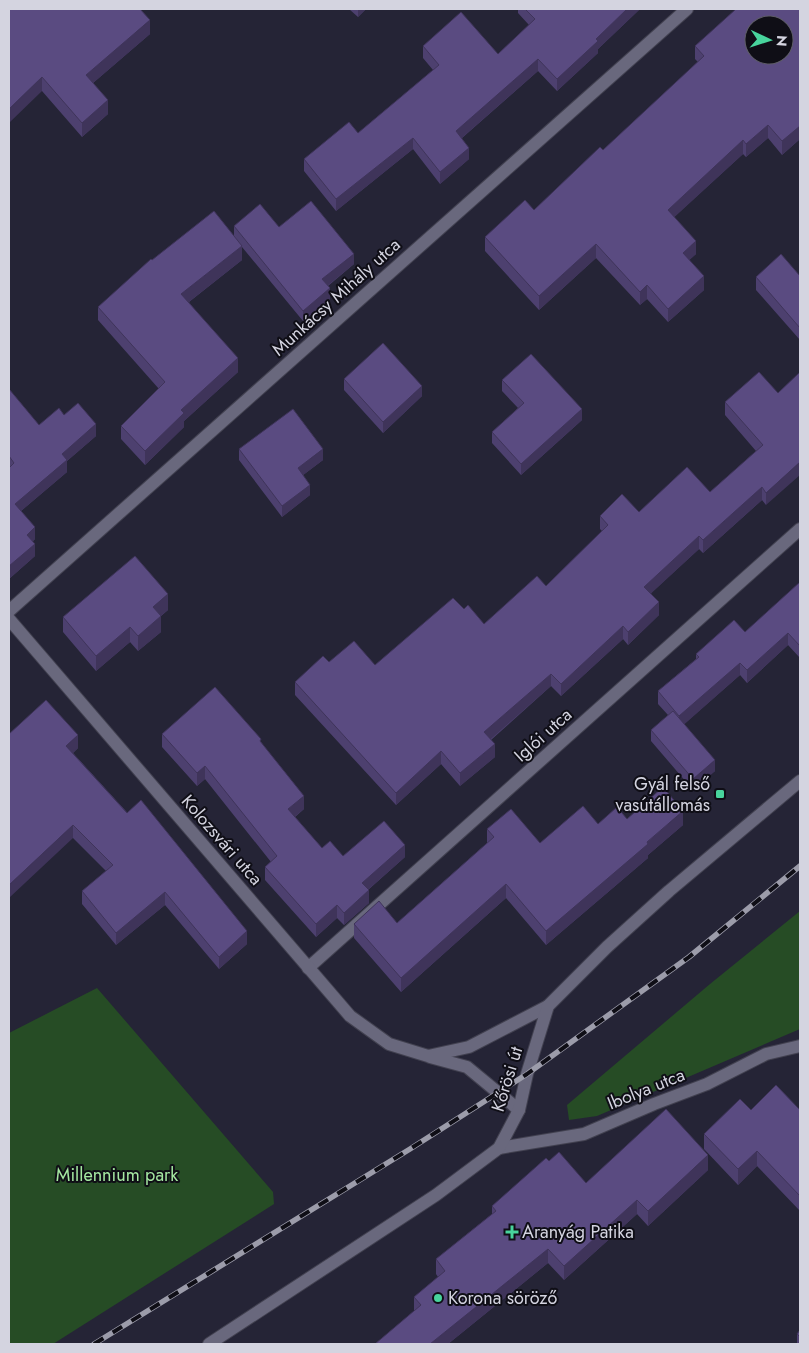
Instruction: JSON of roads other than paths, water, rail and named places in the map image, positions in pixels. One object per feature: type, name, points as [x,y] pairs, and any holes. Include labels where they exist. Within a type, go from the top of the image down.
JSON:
[{"type":"street","name":"Munkácsy Mihály utca","points":[[9,611],[687,9]]},
{"type":"street","name":"Iglói utca","points":[[308,968],[800,529]]},
{"type":"street","name":"Kolozsvári utca","points":[[9,619],[350,1016],[389,1044],[467,1067],[519,1110]]},
{"type":"street","name":"Kőrösi út","points":[[209,1344],[436,1195],[499,1148],[519,1110],[526,1074],[548,1006],[607,947],[669,891],[800,781]]},
{"type":"street","name":"Kolozsvári utca","points":[[428,1056],[469,1048],[548,1006]]},
{"type":"street","name":"Ibolya utca","points":[[499,1148],[584,1134],[707,1084],[766,1054],[800,1046]]},
{"type":"railway","points":[[94,1344],[410,1149],[527,1074],[689,957],[800,866]]},
{"type":"place","name":"Gyál felső vasútállomás","points":[[720,794]]},
{"type":"place","name":"Aranyág Patika","points":[[512,1232]]},
{"type":"place","name":"Korona söröző","points":[[438,1298]]},
{"type":"park label","name":"Millennium park","points":[[117,1175]]}]
